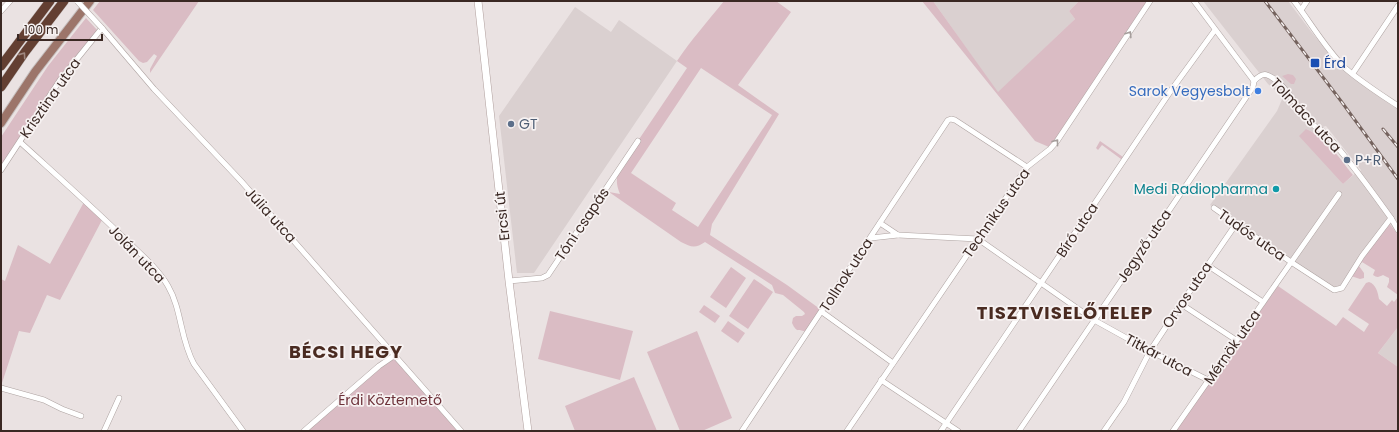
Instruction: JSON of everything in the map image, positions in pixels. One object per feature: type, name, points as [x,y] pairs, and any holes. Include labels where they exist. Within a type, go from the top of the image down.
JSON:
[{"type":"highway","points":[[1,66],[50,1]]},
{"type":"highway","points":[[1,86],[64,1]]},
{"type":"main road","points":[[1,123],[40,67],[90,1]]},
{"type":"main road","name":"Ercsi út","points":[[478,1],[509,281],[528,431]]},
{"type":"street","points":[[1,11],[10,1]]},
{"type":"street","name":"Júlia utca","points":[[77,1],[154,89],[236,176],[395,355],[432,400],[461,431]]},
{"type":"street","name":"Technikus utca","points":[[848,431],[881,380],[1027,167],[1050,150],[1057,141],[1150,1]]},
{"type":"street","name":"Tolmács utca","points":[[1194,1],[1254,81],[1262,75],[1267,75],[1276,80],[1290,95],[1313,125],[1323,131],[1332,141],[1392,218],[1398,230]]},
{"type":"street","points":[[1294,1],[1332,52],[1346,68],[1398,106]]},
{"type":"street","points":[[1301,10],[1307,1]]},
{"type":"street","points":[[1352,73],[1398,6]]},
{"type":"street","name":"Krisztina utca","points":[[1,170],[60,80],[102,28]]},
{"type":"street","name":"Bíró utca","points":[[941,431],[1168,96],[1215,30]]},
{"type":"street","name":"Jegyző utca","points":[[1019,431],[1253,87],[1254,81]]},
{"type":"street","name":"Tollnok utca","points":[[742,431],[946,123],[951,119],[955,120],[1027,167]]},
{"type":"street","name":"Tóni csapás","points":[[509,281],[542,278],[548,275],[638,141]]},
{"type":"street","name":"Jolán utca","points":[[20,142],[88,204],[161,275],[172,293],[176,304],[189,355],[243,431]]},
{"type":"street","name":"Mérnök utca","points":[[1173,431],[1339,194]]},
{"type":"street","name":"Tudós utca","points":[[1214,208],[1291,262]]},
{"type":"street","points":[[1291,262],[1330,289],[1338,290],[1344,285],[1362,256],[1392,218]]},
{"type":"street","points":[[880,223],[898,235]]},
{"type":"street","name":"Orvos utca","points":[[1104,431],[1124,402],[1150,351],[1236,224]]},
{"type":"street","points":[[871,238],[898,235],[978,239]]},
{"type":"street","name":"Titkár utca","points":[[978,239],[1094,320],[1150,351],[1208,380]]},
{"type":"street","points":[[1207,265],[1263,302]]},
{"type":"street","points":[[1181,304],[1236,340]]},
{"type":"street","points":[[822,312],[893,363]]},
{"type":"street","points":[[304,431],[379,366],[395,355]]},
{"type":"street","points":[[881,380],[958,431]]},
{"type":"street","points":[[1,388],[44,400],[81,416]]},
{"type":"street","points":[[104,431],[119,398]]},
{"type":"shaded area","points":[[933,1],[1079,1],[1069,11],[1075,19],[998,93]]},
{"type":"shaded area","points":[[1203,1],[1288,1],[1313,34],[1345,71],[1398,110],[1398,235],[1390,224],[1339,292],[1210,205],[1277,111],[1283,97],[1268,84]],"holes":[[[1326,126],[1361,170],[1343,184],[1306,129],[1314,133],[1319,128]]]},
{"type":"shaded area","points":[[575,7],[611,32],[619,20],[677,61],[534,273],[517,273],[499,116]]},
{"type":"shaded area","points":[[1398,327],[1398,367],[1378,353]]},
{"type":"green space","points":[[100,1],[199,1],[150,73],[150,69],[157,56],[154,54],[147,62],[143,63],[139,61],[93,10]]},
{"type":"green space","points":[[724,1],[776,1],[791,12],[738,85],[779,114],[712,224],[710,235],[787,285],[820,309],[806,332],[797,330],[792,323],[793,318],[796,316],[802,316],[805,314],[804,312],[783,295],[775,293],[772,285],[705,242],[698,246],[693,246],[681,242],[609,192],[620,194],[617,182],[619,169],[687,68],[677,61]],"holes":[[[701,68],[772,115],[698,227],[672,210],[676,203],[631,173]]]},
{"type":"green space","points":[[922,1],[933,1],[998,92],[1075,19],[1069,11],[1079,1],[1147,1],[1056,140],[1049,147],[1035,141]]},
{"type":"green space","points":[[86,18],[98,31],[72,64],[1,170],[1,137],[48,66]]},
{"type":"green space","points":[[1288,74],[1293,75],[1296,79],[1294,84],[1291,84],[1282,76]]},
{"type":"green space","points":[[1306,129],[1326,143],[1338,155],[1353,175],[1343,184],[1299,136]]},
{"type":"green space","points":[[1100,141],[1123,157],[1121,159],[1102,145],[1098,150],[1096,148]]},
{"type":"green space","points":[[84,202],[102,220],[60,300],[47,295],[30,333],[19,331],[1,386],[1,279],[5,281],[18,245],[50,264]]},
{"type":"green space","points":[[1389,223],[1398,235],[1398,295],[1387,287],[1389,278],[1383,275],[1378,277],[1374,276],[1375,270],[1362,262],[1359,266],[1364,273],[1364,278],[1360,279],[1351,276]]},
{"type":"green space","points":[[731,267],[746,278],[726,308],[710,297]]},
{"type":"green space","points":[[754,279],[773,292],[748,329],[729,316]]},
{"type":"green space","points":[[1369,282],[1375,287],[1379,299],[1387,306],[1392,300],[1394,302],[1398,297],[1398,327],[1378,353],[1398,367],[1398,431],[1175,431],[1278,286],[1336,326],[1343,317],[1364,332],[1369,324],[1348,310],[1366,283]]},
{"type":"green space","points":[[704,305],[720,316],[715,323],[699,312]]},
{"type":"green space","points":[[550,311],[633,331],[620,380],[538,359]]},
{"type":"green space","points":[[728,321],[745,333],[738,343],[721,331]]},
{"type":"green space","points":[[697,331],[732,418],[702,431],[680,431],[647,352]]},
{"type":"green space","name":"Érdi Köztemető","points":[[394,358],[458,431],[306,431],[379,369]]},
{"type":"green space","points":[[634,377],[657,431],[575,431],[565,406]]},
{"type":"railway","points":[[1265,1],[1398,179]]},
{"type":"railway","points":[[1383,129],[1398,147]]},
{"type":"place","name":"Érd","points":[[1315,63]]},
{"type":"place","name":"Sarok Vegyesbolt","points":[[1258,91]]},
{"type":"place","name":"GT","points":[[511,124]]},
{"type":"place","name":"P+R","points":[[1347,160]]},
{"type":"place","name":"Medi Radiopharma","points":[[1276,189]]},
{"type":"district","name":"TISZTVISELŐTELEP","points":[[1065,313]]},
{"type":"district","name":"BÉCSI HEGY","points":[[346,352]]}]
